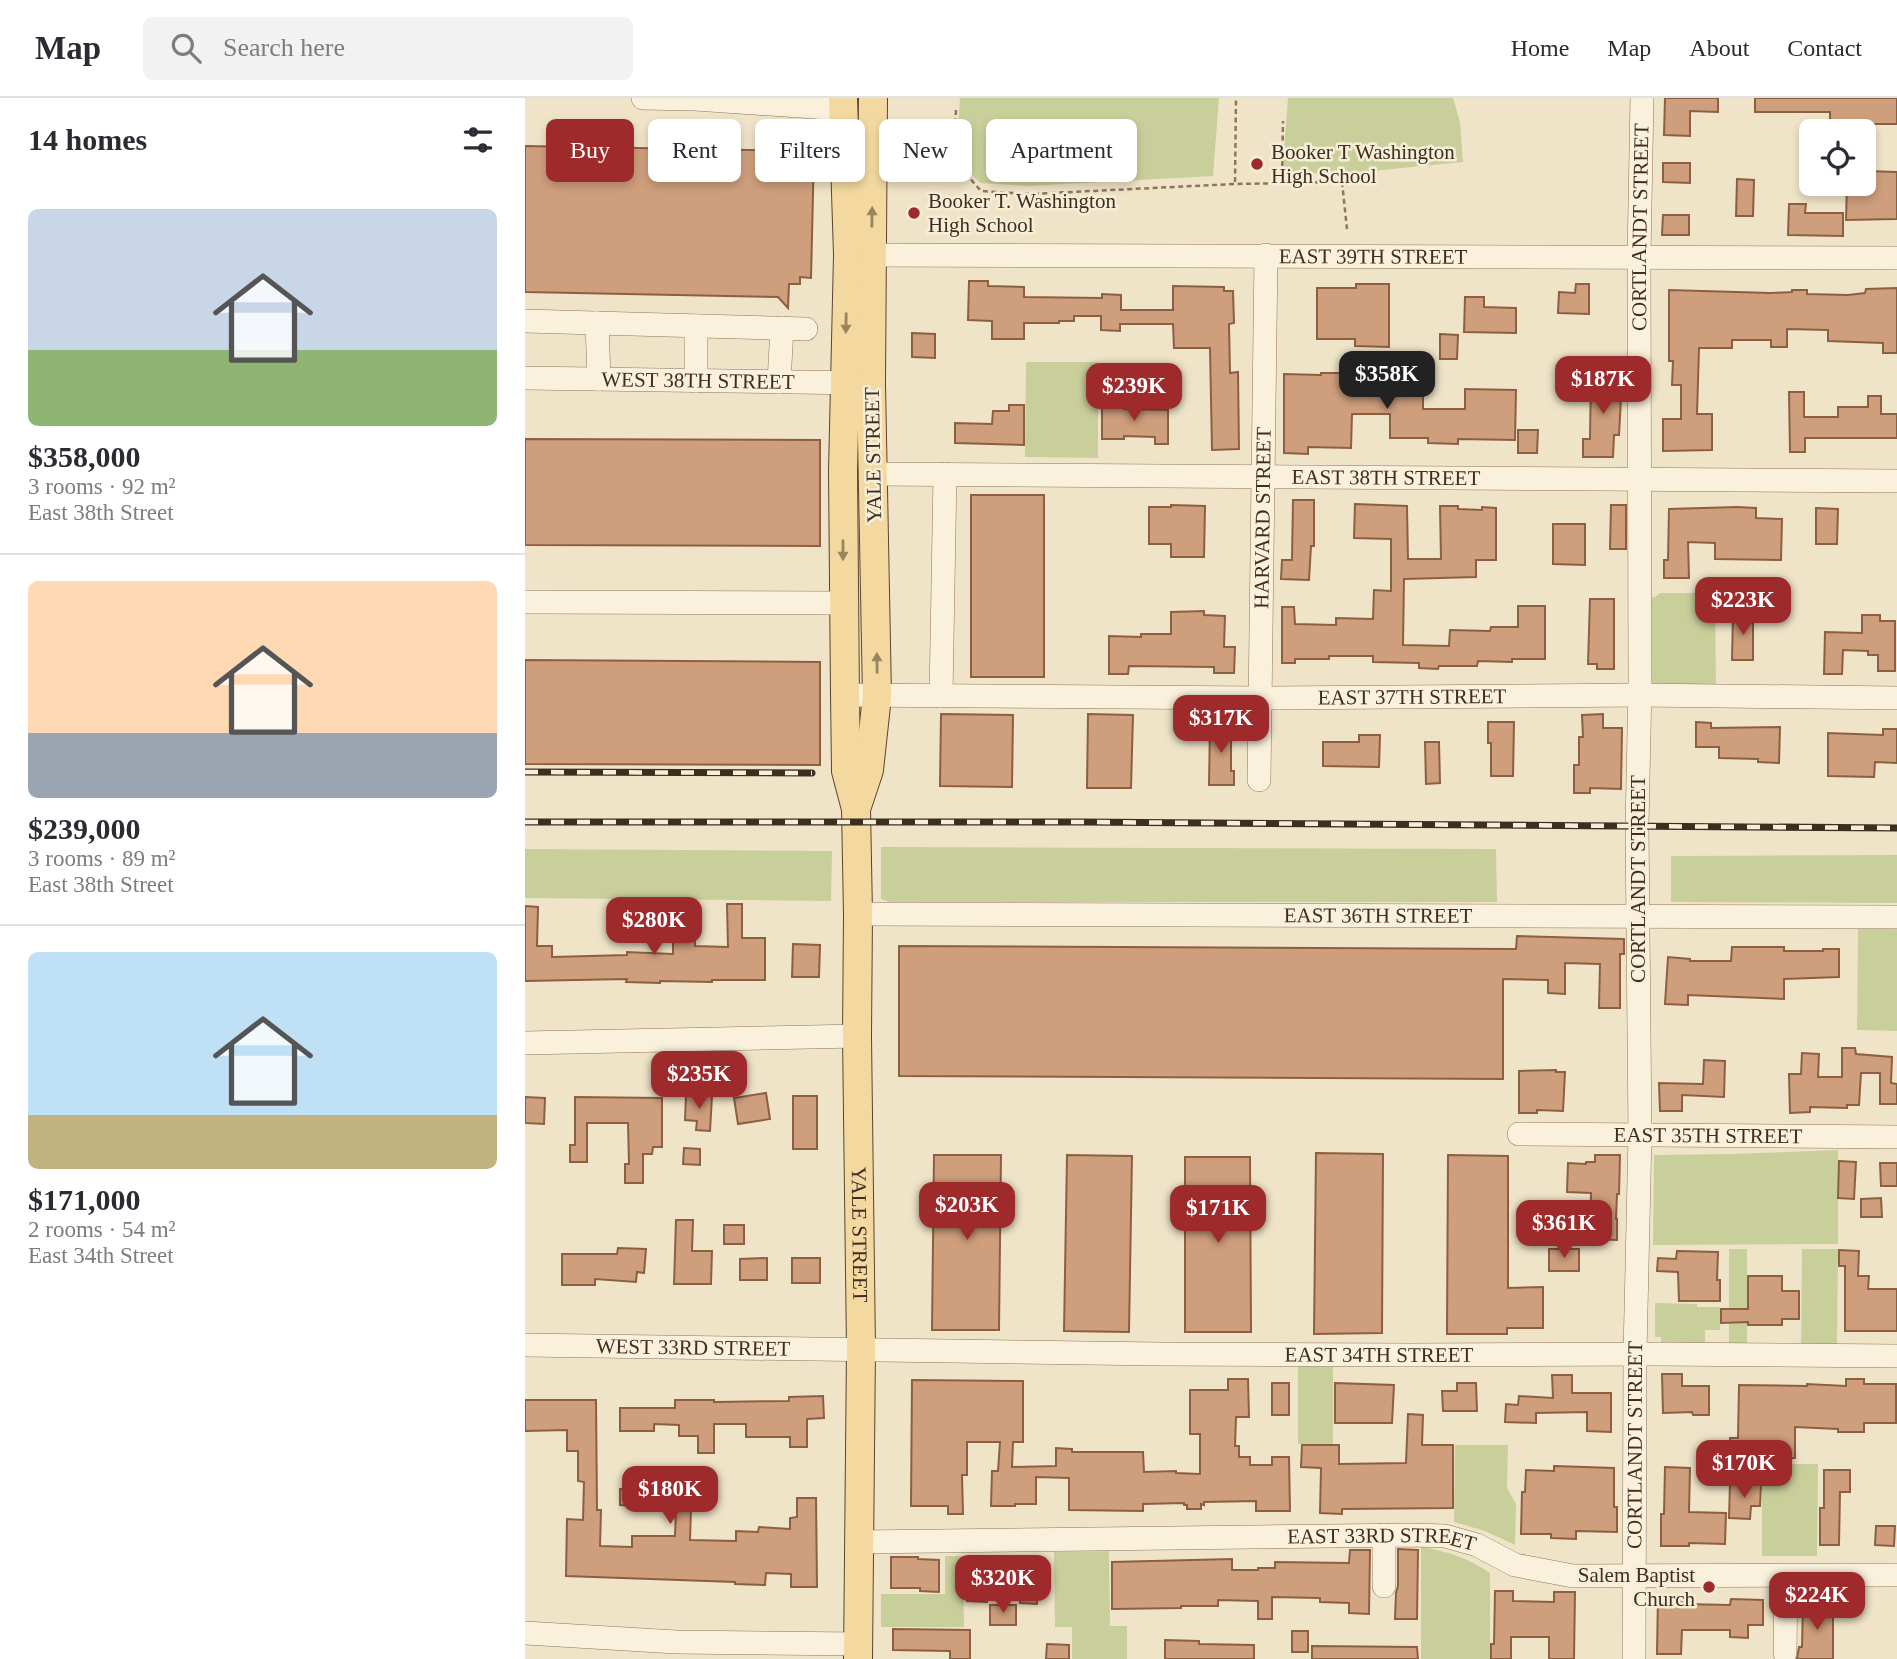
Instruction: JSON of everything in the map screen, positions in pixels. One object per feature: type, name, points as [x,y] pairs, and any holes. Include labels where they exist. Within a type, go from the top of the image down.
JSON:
[{"type":"main road","name":"YALE STREET","points":[[858,1651],[861,1349],[858,914],[856,809],[846,771],[843,603],[858,383],[860,255],[873,98]]},
{"type":"main road","name":"YALE STREET","points":[[843,103],[860,255]]},
{"type":"main road","name":"YALE STREET","points":[[856,809],[869,770],[877,696],[873,474],[858,383]]},
{"type":"main road","points":[[843,603],[876,605]]},
{"type":"street","points":[[643,98],[843,103]]},
{"type":"street","name":"CORTLANDT STREET","points":[[1634,1659],[1635,1354],[1640,1135],[1637,826],[1640,695],[1639,257],[1642,98]]},
{"type":"street","name":"EAST 39TH STREET","points":[[860,255],[1897,258]]},
{"type":"street","name":"HARVARD STREET","points":[[1259,780],[1266,255]]},
{"type":"street","points":[[525,321],[806,329]]},
{"type":"street","points":[[597,323],[599,379]]},
{"type":"street","points":[[696,326],[696,381]]},
{"type":"street","points":[[779,382],[782,328]]},
{"type":"street","name":"WEST 38TH STREET","points":[[525,378],[858,383]]},
{"type":"street","name":"EAST 38TH STREET","points":[[873,474],[1897,481]]},
{"type":"street","points":[[941,696],[944,474]]},
{"type":"street","points":[[525,602],[843,603]]},
{"type":"street","name":"EAST 37TH STREET","points":[[845,695],[1259,698],[1640,695],[1897,698]]},
{"type":"street","name":"EAST 36TH STREET","points":[[858,914],[1897,917]]},
{"type":"street","points":[[525,1043],[857,1036]]},
{"type":"street","name":"EAST 35TH STREET","points":[[1518,1134],[1897,1136]]},
{"type":"street","name":"WEST 33RD STREET","points":[[525,1345],[861,1349]]},
{"type":"street","name":"EAST 34TH STREET","points":[[861,1349],[1412,1355],[1897,1356]]},
{"type":"street","points":[[1384,1535],[1384,1586]]},
{"type":"street","name":"EAST 33RD STREET","points":[[860,1542],[1445,1536],[1477,1545],[1515,1565],[1573,1576],[1897,1575]]},
{"type":"street","points":[[1785,1653],[1786,1576]]},
{"type":"street","points":[[525,1633],[858,1651]]},
{"type":"path","points":[[1235,184],[1236,98]]},
{"type":"path","points":[[956,110],[953,159],[981,191],[1030,194],[1376,179]]},
{"type":"path","points":[[1282,183],[1283,121]]},
{"type":"path","points":[[1342,182],[1347,229]]},
{"type":"green space","points":[[960,98],[1219,98],[1213,176],[1137,180],[1137,119],[986,119],[986,182],[1103,182],[1029,186],[980,183],[972,174],[972,119],[959,119]]},
{"type":"green space","points":[[1288,98],[1453,98],[1460,122],[1463,162],[1372,171],[1296,174],[1283,165]]},
{"type":"green space","points":[[1026,362],[1098,362],[1098,458],[1025,457]]},
{"type":"green space","points":[[1715,589],[1716,690],[1648,684],[1647,598],[1660,593],[1696,593]]},
{"type":"green space","points":[[881,847],[1496,849],[1497,902],[890,902],[881,899]]},
{"type":"green space","points":[[525,849],[832,851],[831,901],[525,898]]},
{"type":"green space","points":[[1897,855],[1897,903],[1671,902],[1671,856]]},
{"type":"green space","points":[[1858,928],[1897,929],[1897,1031],[1857,1030]]},
{"type":"green space","points":[[1838,1150],[1838,1244],[1653,1245],[1654,1155]]},
{"type":"green space","points":[[1729,1249],[1747,1249],[1747,1348],[1729,1348]]},
{"type":"green space","points":[[1802,1249],[1838,1249],[1837,1347],[1801,1347]]},
{"type":"green space","points":[[1655,1303],[1720,1307],[1720,1330],[1705,1330],[1705,1344],[1661,1344],[1661,1337],[1655,1337]]},
{"type":"green space","points":[[1298,1366],[1333,1367],[1333,1444],[1298,1444]]},
{"type":"green space","points":[[1455,1445],[1508,1445],[1507,1488],[1516,1504],[1515,1545],[1485,1531],[1454,1522]]},
{"type":"green space","points":[[1762,1464],[1818,1464],[1817,1556],[1762,1556]]},
{"type":"green space","points":[[1421,1547],[1457,1556],[1490,1573],[1490,1659],[1421,1659]]},
{"type":"green space","points":[[1109,1551],[1110,1626],[1127,1626],[1127,1659],[1072,1659],[1072,1627],[1055,1627],[1054,1552]]},
{"type":"green space","points":[[945,1556],[963,1556],[964,1627],[881,1627],[881,1594],[945,1594]]},
{"type":"building","points":[[1665,98],[1718,98],[1718,112],[1690,111],[1690,136],[1664,135]]},
{"type":"building","points":[[1755,98],[1897,98],[1897,124],[1876,124],[1876,119],[1830,119],[1830,112],[1755,112]]},
{"type":"building","points":[[525,146],[546,146],[546,182],[634,182],[634,148],[648,148],[648,182],[741,182],[741,150],[755,150],[755,182],[813,182],[811,278],[800,277],[800,284],[789,284],[788,308],[778,297],[525,292]]},
{"type":"building","points":[[1663,163],[1690,163],[1690,183],[1663,182]]},
{"type":"building","points":[[1876,171],[1897,172],[1897,219],[1846,220],[1847,196],[1876,196]]},
{"type":"building","points":[[1737,179],[1754,180],[1753,216],[1736,216]]},
{"type":"building","points":[[1789,204],[1806,204],[1805,213],[1843,213],[1843,236],[1788,235]]},
{"type":"building","points":[[1663,215],[1689,215],[1689,235],[1662,235]]},
{"type":"building","points":[[969,281],[988,281],[988,286],[1024,287],[1024,297],[1102,298],[1102,294],[1121,295],[1121,310],[1173,310],[1173,286],[1224,287],[1224,291],[1233,291],[1234,323],[1229,324],[1230,373],[1238,372],[1239,449],[1212,450],[1210,348],[1174,348],[1173,324],[1120,324],[1120,331],[1101,330],[1101,316],[1074,316],[1074,321],[1024,323],[1024,339],[992,339],[992,321],[968,320]]},
{"type":"building","points":[[1356,284],[1389,284],[1389,347],[1355,346],[1355,339],[1317,339],[1317,288],[1356,288]]},
{"type":"building","points":[[1576,284],[1589,284],[1589,314],[1558,313],[1559,292],[1575,293]]},
{"type":"building","points":[[1897,288],[1897,353],[1883,353],[1883,343],[1828,341],[1828,330],[1787,329],[1787,347],[1771,347],[1771,340],[1732,340],[1732,348],[1699,348],[1697,414],[1712,414],[1712,450],[1663,451],[1663,419],[1681,419],[1681,385],[1672,385],[1673,361],[1669,361],[1669,290],[1771,293],[1807,290],[1807,294],[1848,295],[1865,293],[1866,289]]},
{"type":"building","points":[[1465,297],[1484,297],[1484,307],[1516,308],[1516,333],[1464,332]]},
{"type":"building","points":[[912,333],[935,334],[935,358],[912,357]]},
{"type":"building","points":[[1440,334],[1458,335],[1457,359],[1440,359]]},
{"type":"building","points":[[1284,374],[1423,374],[1423,409],[1465,409],[1465,389],[1516,390],[1515,440],[1458,439],[1458,444],[1428,443],[1428,438],[1390,438],[1390,414],[1352,414],[1351,448],[1308,447],[1308,454],[1284,453]]},
{"type":"building","points":[[1591,375],[1619,375],[1619,435],[1614,435],[1613,457],[1583,457],[1583,439],[1590,439]]},
{"type":"building","points":[[1789,392],[1804,392],[1804,417],[1838,417],[1838,407],[1868,407],[1868,396],[1881,396],[1881,414],[1897,414],[1897,438],[1805,438],[1805,452],[1790,452]]},
{"type":"building","points":[[1102,402],[1124,402],[1124,409],[1168,410],[1168,444],[1155,444],[1155,437],[1124,436],[1124,439],[1102,439]]},
{"type":"building","points":[[1009,405],[1024,405],[1024,445],[955,443],[955,423],[992,424],[993,411],[1009,411]]},
{"type":"building","points":[[1518,430],[1538,430],[1537,453],[1518,453]]},
{"type":"building","points":[[525,439],[820,440],[820,546],[525,545]]},
{"type":"building","points":[[971,495],[1044,495],[1044,677],[971,677]]},
{"type":"building","points":[[1293,500],[1314,500],[1314,546],[1311,546],[1309,580],[1281,579],[1282,560],[1292,560]]},
{"type":"building","points":[[1355,504],[1407,506],[1408,559],[1441,559],[1440,506],[1482,510],[1482,507],[1496,508],[1496,560],[1476,560],[1476,577],[1404,579],[1403,645],[1449,646],[1450,630],[1490,631],[1491,627],[1518,627],[1518,606],[1545,606],[1545,659],[1478,661],[1477,666],[1439,666],[1438,669],[1419,668],[1419,663],[1373,662],[1373,656],[1329,656],[1329,659],[1295,659],[1295,663],[1282,663],[1282,607],[1294,607],[1295,624],[1336,625],[1336,618],[1373,619],[1374,590],[1391,591],[1391,539],[1354,538]]},
{"type":"building","points":[[1611,505],[1626,505],[1626,549],[1610,549]]},
{"type":"building","points":[[1205,506],[1204,557],[1171,557],[1171,544],[1149,544],[1149,507]]},
{"type":"building","points":[[1756,508],[1756,518],[1782,519],[1781,560],[1715,559],[1715,543],[1688,542],[1689,578],[1664,578],[1664,560],[1668,560],[1669,509]]},
{"type":"building","points":[[1816,508],[1838,509],[1837,544],[1816,544]]},
{"type":"building","points":[[1553,524],[1585,524],[1585,565],[1553,564]]},
{"type":"building","points":[[1590,599],[1614,599],[1614,669],[1597,669],[1597,664],[1588,664]]},
{"type":"building","points":[[1204,611],[1204,615],[1225,616],[1224,647],[1235,647],[1234,673],[1214,673],[1214,667],[1129,666],[1128,674],[1109,674],[1109,636],[1171,634],[1171,612]]},
{"type":"building","points":[[1733,614],[1753,615],[1753,660],[1732,660]]},
{"type":"building","points":[[1862,615],[1880,615],[1880,621],[1895,621],[1895,671],[1878,671],[1878,655],[1868,655],[1868,651],[1843,650],[1842,674],[1824,674],[1825,632],[1862,633]]},
{"type":"building","points":[[525,660],[820,662],[820,765],[525,764]]},
{"type":"building","points":[[941,714],[1013,715],[1012,787],[940,786]]},
{"type":"building","points":[[1088,714],[1133,715],[1131,788],[1087,788]]},
{"type":"building","points":[[1603,714],[1603,728],[1622,728],[1621,789],[1590,788],[1590,793],[1574,793],[1574,765],[1579,765],[1579,737],[1583,737],[1582,715]]},
{"type":"building","points":[[1488,722],[1514,722],[1513,776],[1491,776]]},
{"type":"building","points":[[1696,722],[1711,723],[1711,728],[1780,727],[1779,763],[1758,762],[1758,759],[1719,758],[1719,747],[1696,747]]},
{"type":"building","points":[[1210,724],[1234,724],[1231,771],[1234,771],[1234,785],[1209,785]]},
{"type":"building","points":[[1883,729],[1897,729],[1897,763],[1875,762],[1874,777],[1828,776],[1828,733],[1883,735]]},
{"type":"building","points":[[1359,735],[1380,735],[1379,767],[1323,766],[1323,742],[1359,742]]},
{"type":"building","points":[[1425,742],[1439,742],[1440,783],[1426,784]]},
{"type":"building","points":[[727,904],[742,904],[742,938],[765,938],[765,980],[660,983],[626,982],[627,979],[525,981],[525,906],[538,907],[537,946],[552,946],[552,957],[627,955],[627,952],[673,954],[673,914],[694,913],[695,946],[728,947]]},
{"type":"building","points":[[1517,936],[1624,939],[1624,954],[1620,954],[1620,1008],[1599,1008],[1600,964],[1565,963],[1565,994],[1548,993],[1548,980],[1503,979],[1503,1079],[899,1076],[899,946],[1516,949]]},
{"type":"building","points":[[793,944],[820,945],[819,977],[792,977]]},
{"type":"building","points":[[1732,947],[1784,947],[1784,951],[1839,949],[1839,977],[1784,979],[1784,999],[1688,995],[1688,1005],[1665,1004],[1668,957],[1690,961],[1731,961]]},
{"type":"building","points":[[1842,1048],[1855,1048],[1856,1054],[1892,1057],[1891,1083],[1897,1084],[1897,1104],[1880,1104],[1880,1073],[1861,1073],[1859,1105],[1847,1105],[1847,1108],[1810,1107],[1810,1112],[1790,1113],[1789,1074],[1801,1074],[1802,1053],[1819,1054],[1818,1077],[1842,1077]]},
{"type":"building","points":[[1704,1060],[1725,1061],[1724,1097],[1682,1095],[1682,1111],[1660,1111],[1659,1083],[1703,1084]]},
{"type":"building","points":[[1519,1071],[1565,1072],[1563,1111],[1537,1110],[1537,1113],[1519,1113]]},
{"type":"building","points":[[766,1093],[770,1119],[738,1124],[734,1098]]},
{"type":"building","points":[[686,1095],[712,1096],[710,1131],[696,1130],[697,1121],[685,1120]]},
{"type":"building","points":[[793,1096],[817,1096],[817,1149],[793,1149]]},
{"type":"building","points":[[525,1097],[545,1098],[544,1124],[525,1123]]},
{"type":"building","points":[[575,1097],[662,1098],[662,1147],[653,1147],[652,1154],[643,1154],[643,1183],[625,1183],[625,1164],[629,1164],[628,1123],[587,1123],[587,1162],[570,1162],[570,1145],[575,1145]]},
{"type":"building","points":[[684,1148],[700,1149],[700,1165],[683,1164]]},
{"type":"building","points":[[1316,1153],[1383,1154],[1382,1333],[1314,1334]]},
{"type":"building","points":[[934,1155],[1001,1155],[999,1330],[932,1330]]},
{"type":"building","points":[[1067,1155],[1132,1156],[1129,1332],[1064,1331]]},
{"type":"building","points":[[1448,1155],[1508,1156],[1508,1288],[1543,1287],[1543,1328],[1507,1328],[1507,1334],[1447,1334]]},
{"type":"building","points":[[1595,1155],[1620,1155],[1617,1240],[1590,1239],[1591,1193],[1567,1192],[1568,1163],[1595,1162]]},
{"type":"building","points":[[1185,1157],[1250,1157],[1251,1332],[1185,1332]]},
{"type":"building","points":[[1839,1161],[1856,1162],[1854,1199],[1838,1198]]},
{"type":"building","points":[[1880,1163],[1897,1163],[1897,1186],[1881,1186]]},
{"type":"building","points":[[1881,1198],[1882,1217],[1861,1217],[1861,1199]]},
{"type":"building","points":[[676,1220],[693,1220],[692,1251],[712,1251],[711,1284],[674,1284]]},
{"type":"building","points":[[724,1225],[744,1225],[744,1244],[724,1244]]},
{"type":"building","points":[[618,1248],[646,1249],[644,1273],[637,1272],[636,1282],[595,1279],[595,1285],[562,1285],[562,1254],[617,1254]]},
{"type":"building","points":[[1549,1249],[1579,1249],[1579,1271],[1549,1271]]},
{"type":"building","points":[[1839,1250],[1859,1251],[1858,1276],[1869,1276],[1868,1289],[1897,1289],[1897,1331],[1845,1331],[1845,1266],[1839,1266]]},
{"type":"building","points":[[1677,1251],[1718,1252],[1717,1280],[1720,1280],[1720,1301],[1679,1301],[1678,1272],[1657,1271],[1658,1258],[1676,1259]]},
{"type":"building","points":[[767,1258],[767,1280],[740,1280],[740,1259]]},
{"type":"building","points":[[792,1258],[820,1258],[820,1283],[792,1283]]},
{"type":"building","points":[[1748,1276],[1782,1276],[1782,1291],[1799,1291],[1799,1319],[1782,1319],[1782,1325],[1721,1323],[1721,1309],[1748,1309]]},
{"type":"building","points":[[1662,1374],[1682,1374],[1682,1386],[1709,1386],[1709,1415],[1693,1415],[1692,1412],[1663,1413]]},
{"type":"building","points":[[1552,1375],[1572,1375],[1572,1393],[1611,1393],[1611,1432],[1587,1431],[1587,1412],[1536,1413],[1536,1423],[1505,1422],[1506,1404],[1518,1405],[1519,1396],[1553,1398]]},
{"type":"building","points":[[1228,1379],[1248,1379],[1249,1417],[1236,1417],[1235,1446],[1239,1446],[1239,1457],[1250,1457],[1250,1465],[1272,1465],[1272,1457],[1289,1457],[1290,1511],[1256,1511],[1256,1501],[1204,1502],[1201,1509],[1187,1509],[1184,1503],[1143,1504],[1143,1511],[1069,1510],[1069,1478],[1036,1477],[1036,1504],[991,1506],[992,1471],[998,1471],[1000,1442],[967,1442],[967,1475],[962,1475],[963,1514],[948,1514],[948,1506],[911,1506],[912,1380],[1023,1381],[1023,1442],[1013,1442],[1012,1467],[1056,1466],[1056,1448],[1072,1449],[1072,1452],[1143,1452],[1144,1472],[1176,1471],[1200,1474],[1200,1434],[1190,1434],[1190,1390],[1228,1390]]},
{"type":"building","points":[[1846,1379],[1864,1379],[1864,1384],[1896,1384],[1896,1423],[1864,1423],[1864,1432],[1795,1427],[1795,1458],[1730,1459],[1730,1438],[1738,1438],[1739,1385],[1846,1386]]},
{"type":"building","points":[[1272,1383],[1289,1383],[1289,1415],[1272,1415]]},
{"type":"building","points":[[1335,1383],[1394,1385],[1392,1423],[1335,1423]]},
{"type":"building","points":[[1457,1383],[1476,1383],[1477,1411],[1443,1411],[1442,1391],[1457,1391]]},
{"type":"building","points":[[823,1396],[824,1418],[807,1419],[807,1447],[790,1447],[790,1437],[746,1437],[746,1424],[714,1424],[714,1453],[698,1453],[698,1436],[679,1436],[679,1425],[654,1424],[654,1431],[620,1431],[620,1408],[675,1408],[675,1400],[789,1401],[789,1397]]},
{"type":"building","points":[[525,1400],[596,1400],[600,1546],[632,1547],[632,1536],[675,1536],[676,1507],[691,1507],[690,1540],[736,1541],[736,1531],[758,1532],[759,1527],[790,1529],[790,1518],[797,1517],[797,1498],[816,1498],[817,1587],[791,1587],[791,1574],[766,1573],[765,1585],[566,1576],[567,1519],[583,1520],[584,1482],[578,1481],[578,1451],[567,1451],[567,1430],[525,1431]]},
{"type":"building","points":[[1408,1414],[1423,1415],[1422,1445],[1453,1445],[1453,1508],[1342,1509],[1342,1514],[1320,1513],[1321,1468],[1301,1467],[1302,1445],[1339,1445],[1339,1464],[1406,1463]]},
{"type":"building","points":[[1554,1466],[1614,1468],[1617,1532],[1576,1531],[1576,1539],[1551,1538],[1551,1534],[1521,1534],[1522,1492],[1525,1492],[1526,1470],[1554,1471]]},
{"type":"building","points":[[1665,1467],[1690,1468],[1689,1512],[1726,1513],[1725,1544],[1689,1543],[1689,1546],[1661,1546]]},
{"type":"building","points":[[1824,1470],[1850,1470],[1850,1492],[1840,1492],[1839,1545],[1820,1545]]},
{"type":"building","points":[[1730,1483],[1761,1484],[1760,1506],[1751,1506],[1750,1519],[1729,1518]]},
{"type":"building","points":[[620,1489],[639,1489],[639,1506],[620,1505]]},
{"type":"building","points":[[1876,1526],[1895,1526],[1894,1546],[1875,1545]]},
{"type":"building","points":[[1398,1549],[1418,1550],[1417,1619],[1395,1619]]},
{"type":"building","points":[[1350,1550],[1370,1550],[1369,1614],[1349,1613],[1349,1603],[1320,1602],[1320,1598],[1272,1597],[1272,1619],[1258,1619],[1258,1601],[1218,1600],[1218,1606],[1112,1609],[1112,1562],[1232,1559],[1232,1570],[1258,1570],[1275,1568],[1275,1562],[1349,1563]]},
{"type":"building","points":[[891,1557],[939,1560],[939,1592],[920,1591],[920,1588],[891,1588]]},
{"type":"building","points":[[1021,1561],[1038,1561],[1037,1604],[1020,1603]]},
{"type":"building","points":[[967,1562],[988,1562],[987,1602],[967,1601]]},
{"type":"building","points":[[1495,1591],[1513,1591],[1513,1601],[1554,1602],[1554,1592],[1575,1592],[1574,1659],[1549,1659],[1549,1637],[1511,1637],[1511,1659],[1491,1659],[1491,1644],[1494,1644]]},
{"type":"building","points":[[1658,1595],[1684,1595],[1683,1604],[1730,1605],[1731,1599],[1763,1600],[1763,1625],[1748,1625],[1748,1638],[1730,1637],[1730,1630],[1682,1630],[1681,1654],[1657,1654]]},
{"type":"building","points":[[1803,1604],[1833,1604],[1833,1659],[1797,1659],[1799,1647],[1802,1647]]},
{"type":"building","points":[[990,1605],[1016,1605],[1016,1625],[990,1625]]},
{"type":"building","points":[[893,1629],[970,1630],[970,1659],[950,1659],[950,1651],[893,1650]]},
{"type":"building","points":[[1292,1631],[1308,1631],[1308,1652],[1292,1652]]},
{"type":"building","points":[[1165,1640],[1254,1645],[1254,1659],[1165,1659]]},
{"type":"building","points":[[1047,1644],[1069,1645],[1069,1659],[1046,1659]]},
{"type":"building","points":[[1312,1646],[1417,1647],[1418,1659],[1312,1659]]},
{"type":"railway","points":[[525,772],[812,773]]},
{"type":"railway","points":[[525,822],[1081,822],[1897,828]]},
{"type":"place","name":"Booker T Washington High School","points":[[1257,164]]},
{"type":"place","name":"Booker T. Washington High School","points":[[914,213]]},
{"type":"place","name":"Salem Baptist Church","points":[[1709,1587]]}]
